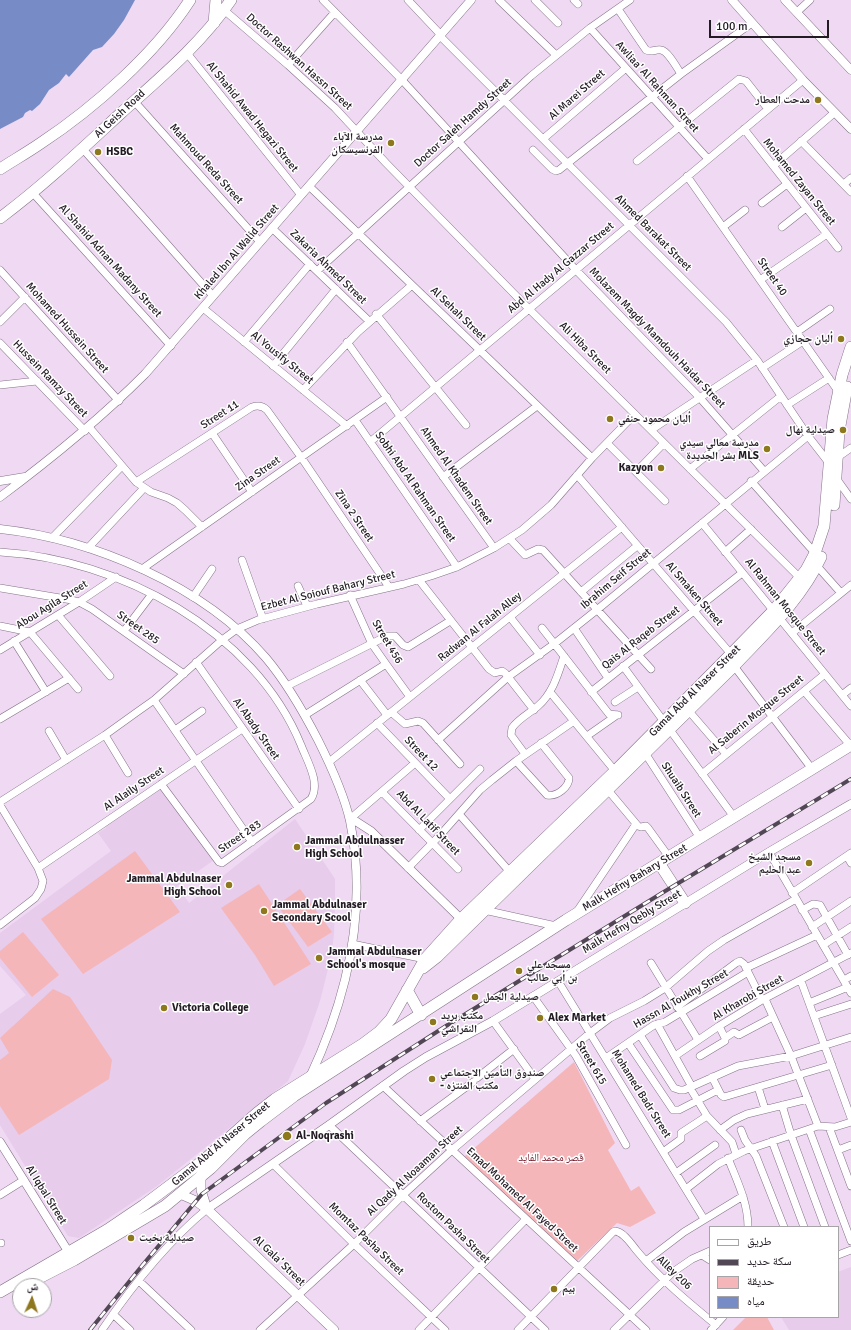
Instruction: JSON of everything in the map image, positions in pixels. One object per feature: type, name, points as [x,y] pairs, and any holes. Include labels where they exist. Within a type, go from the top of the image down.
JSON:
[{"type":"main road","points":[[0,169],[42,143],[112,87],[154,45],[178,17],[190,0]]},
{"type":"main road","points":[[214,23],[216,0]]},
{"type":"main road","name":"Al Geish Road","points":[[0,218],[14,208],[82,148],[186,52],[214,23],[231,0]]},
{"type":"main road","points":[[0,209],[14,208]]},
{"type":"main road","name":"Gamal Abd Al Naser Street","points":[[419,970],[437,957],[644,753],[667,725],[731,654],[800,593],[817,566],[826,546],[831,526],[836,478],[833,460],[832,419],[838,391],[851,347]]},
{"type":"main road","name":"Gamal Abd Al Naser Street","points":[[37,1278],[71,1256],[172,1185],[204,1160],[275,1099],[379,1032],[391,1018],[425,959],[461,919],[615,771],[667,725],[688,710],[734,666],[776,614],[815,553],[822,535],[841,415],[851,372]]},
{"type":"main road","name":"Malk Hefny Bahary Street","points":[[421,1015],[556,926],[851,745]]},
{"type":"main road","points":[[659,863],[686,903]]},
{"type":"main road","points":[[408,990],[421,1015]]},
{"type":"main road","name":"Gamal Abd Al Naser Street","points":[[1,1292],[165,1206],[200,1178],[245,1134],[277,1108],[421,1015]]},
{"type":"main road","name":"Al Gala' Street","points":[[204,1160],[200,1178],[201,1190],[207,1209]]},
{"type":"main road","points":[[172,1185],[180,1194]]},
{"type":"main road","name":"Al Gala' Street","points":[[180,1194],[196,1201],[207,1209],[334,1330]]},
{"type":"main road","name":"Gamal Abd Al Naser Street","points":[[1,1292],[12,1290]]},
{"type":"street","name":"Molazem Magdy Mamdouh Haidar Street","points":[[323,0],[402,80],[576,270],[700,398],[764,471]]},
{"type":"street","name":"Ahmed Barakat Street","points":[[408,0],[440,36],[710,305],[740,339],[762,368],[808,436],[833,460]]},
{"type":"street","name":"Khaled Ibn Al Walid Street","points":[[0,497],[28,477],[87,429],[118,401],[171,346],[471,0]]},
{"type":"street","points":[[499,0],[556,55]]},
{"type":"street","points":[[535,0],[558,23]]},
{"type":"street","name":"Doctor Saleh Hamdy Street","points":[[316,271],[458,141],[556,55],[590,28],[630,0]]},
{"type":"street","points":[[732,0],[803,80],[851,129]]},
{"type":"street","points":[[785,0],[851,70]]},
{"type":"street","points":[[796,12],[810,0]]},
{"type":"street","points":[[618,9],[646,50],[650,52],[660,49],[665,51],[681,74]]},
{"type":"street","name":"Doctor Rashwan Hassn Street","points":[[224,10],[288,64],[357,131]]},
{"type":"street","points":[[288,64],[335,12]]},
{"type":"street","points":[[533,150],[554,171],[559,170],[681,74],[752,23]]},
{"type":"street","name":"Awliaa' Al Rahman Street","points":[[590,28],[708,159]]},
{"type":"street","name":"Al Shahid Awad Hegazi Street","points":[[186,52],[301,195]]},
{"type":"street","name":"Al Marei Street","points":[[543,139],[626,68]]},
{"type":"street","points":[[637,161],[739,79],[746,81],[768,108]]},
{"type":"street","name":"Abd Al Hady Al Gazzar Street","points":[[370,442],[803,80]]},
{"type":"street","name":"Mahmoud Reda Street","points":[[134,101],[260,242]]},
{"type":"street","points":[[773,166],[834,113]]},
{"type":"street","name":"Mohamed Zayan Street","points":[[744,129],[838,248]]},
{"type":"street","name":"Ali Hiba Street","points":[[357,131],[409,187],[529,309],[800,578]]},
{"type":"street","points":[[801,141],[851,192]]},
{"type":"street","points":[[82,148],[213,296]]},
{"type":"street","name":"Street 40","points":[[688,176],[838,391]]},
{"type":"street","points":[[844,184],[851,178]]},
{"type":"street","points":[[762,203],[787,184]]},
{"type":"street","name":"Al Sehah Street","points":[[309,186],[592,458]]},
{"type":"street","name":"Al Shahid Adnan Madany Street","points":[[32,192],[171,346]]},
{"type":"street","points":[[782,227],[806,208]]},
{"type":"street","points":[[723,227],[745,210]]},
{"type":"street","name":"Zakaria Ahmed Street","points":[[272,228],[369,321]]},
{"type":"street","points":[[760,280],[827,234]]},
{"type":"street","points":[[244,342],[310,264]]},
{"type":"street","name":"Mohamed Hussein Street","points":[[0,270],[118,401]]},
{"type":"street","points":[[303,390],[376,314],[412,284]]},
{"type":"street","points":[[273,366],[336,289]]},
{"type":"street","points":[[0,322],[25,297]]},
{"type":"street","name":"Al Yousify Street","points":[[203,308],[346,426]]},
{"type":"street","points":[[797,332],[830,309]]},
{"type":"street","points":[[376,314],[466,425]]},
{"type":"street","points":[[762,368],[803,341]]},
{"type":"street","name":"Ahmed Al Khadem Street","points":[[348,342],[494,548]]},
{"type":"street","name":"Hussein Ramzy Street","points":[[0,343],[87,429],[136,482],[144,488],[176,503],[202,527]]},
{"type":"street","points":[[651,430],[756,360]]},
{"type":"street","points":[[787,405],[829,378]]},
{"type":"street","points":[[0,385],[37,381]]},
{"type":"street","points":[[690,469],[781,396]]},
{"type":"street","name":"Zina Street","points":[[142,569],[387,397]]},
{"type":"street","name":"Street 11","points":[[136,482],[255,406],[262,407],[267,410],[301,457]]},
{"type":"street","points":[[444,477],[538,406]]},
{"type":"street","name":"Ezbet Al Soiouf Bahary Street","points":[[0,804],[105,735],[154,700],[196,662],[237,629],[247,624],[307,606],[419,580],[457,567],[494,548],[532,522],[551,505],[592,458],[635,414]]},
{"type":"street","name":"Sobhi Abd Al Rahman Street","points":[[355,420],[457,567]]},
{"type":"street","points":[[212,433],[252,492]]},
{"type":"street","name":"Ibrahim Seif Street","points":[[438,740],[508,677],[540,655],[598,609],[724,503],[808,436]]},
{"type":"street","points":[[607,443],[665,501]]},
{"type":"street","points":[[636,472],[664,443]]},
{"type":"street","points":[[833,460],[851,448]]},
{"type":"street","name":"Zina 2 Street","points":[[301,457],[389,587]]},
{"type":"street","points":[[52,538],[122,466]]},
{"type":"street","name":"Al Smaken Street","points":[[577,476],[731,654]]},
{"type":"street","points":[[0,481],[28,477]]},
{"type":"street","points":[[836,478],[851,499]]},
{"type":"street","points":[[751,481],[815,553]]},
{"type":"street","points":[[88,548],[144,488]]},
{"type":"street","name":"Al Rahman Mosque Street","points":[[702,523],[851,706]]},
{"type":"street","name":"Radwan Al Falah Alley","points":[[328,762],[622,527]]},
{"type":"street","points":[[0,529],[52,538],[88,548],[142,569],[193,597],[237,629],[252,643],[266,658],[287,686],[305,715],[340,788],[350,819],[356,877],[355,922],[348,968],[329,1035],[310,1077]]},
{"type":"street","points":[[725,552],[751,529]]},
{"type":"street","points":[[510,538],[525,556],[538,549],[543,550],[651,669]]},
{"type":"street","points":[[581,592],[637,546]]},
{"type":"street","points":[[0,552],[39,556],[116,577],[152,594],[187,614],[222,640]]},
{"type":"street","points":[[242,560],[263,619]]},
{"type":"street","points":[[817,566],[841,593]]},
{"type":"street","points":[[193,597],[212,569]]},
{"type":"street","name":"Qais Al Raqeb Street","points":[[591,692],[742,573]]},
{"type":"street","name":"Abou Agila Street","points":[[0,650],[79,602],[116,577]]},
{"type":"street","points":[[419,580],[491,671],[494,673],[504,672],[534,710]]},
{"type":"street","points":[[792,633],[851,585]]},
{"type":"street","points":[[298,586],[307,606]]},
{"type":"street","name":"Street 285","points":[[0,588],[79,602],[92,609],[184,674]]},
{"type":"street","points":[[124,631],[152,594]]},
{"type":"street","name":"Street 456","points":[[350,595],[372,644],[410,697]]},
{"type":"street","points":[[58,615],[110,676]]},
{"type":"street","points":[[510,617],[540,655]]},
{"type":"street","points":[[287,686],[389,635],[395,636],[403,646],[411,646],[450,620]]},
{"type":"street","points":[[0,626],[30,632],[78,689]]},
{"type":"street","points":[[542,628],[609,714],[618,715],[586,736]]},
{"type":"street","points":[[574,628],[608,678]]},
{"type":"street","name":"Street 283","points":[[161,784],[220,862],[224,863],[311,799],[315,789],[315,784],[299,740],[287,717],[273,695],[257,675],[222,640]]},
{"type":"street","points":[[14,641],[46,692]]},
{"type":"street","points":[[525,754],[511,735],[511,730],[513,726],[543,702],[550,692],[564,656]]},
{"type":"street","name":"Al Abady Street","points":[[196,662],[298,809]]},
{"type":"street","points":[[305,715],[386,664]]},
{"type":"street","points":[[623,666],[734,817]]},
{"type":"street","points":[[734,666],[812,769]]},
{"type":"street","name":"Al Saberin Mosque Street","points":[[702,774],[825,674]]},
{"type":"street","points":[[0,719],[69,678]]},
{"type":"street","points":[[360,680],[389,714],[405,724],[418,721],[423,723],[460,764]]},
{"type":"street","points":[[615,702],[638,687]]},
{"type":"street","points":[[842,695],[851,688]]},
{"type":"street","points":[[804,690],[851,745]]},
{"type":"street","points":[[550,692],[615,771]]},
{"type":"street","points":[[154,700],[252,842]]},
{"type":"street","points":[[688,710],[726,754]]},
{"type":"street","points":[[175,730],[202,711]]},
{"type":"street","points":[[408,868],[480,790],[525,754],[574,721]]},
{"type":"street","name":"Street 12","points":[[377,724],[450,799]]},
{"type":"street","name":"Al Alaily Street","points":[[38,868],[242,729]]},
{"type":"street","points":[[49,731],[66,760]]},
{"type":"street","points":[[105,735],[128,773]]},
{"type":"street","points":[[516,761],[548,795],[552,796],[557,794],[567,784],[569,778],[541,743]]},
{"type":"street","name":"Shuaib Street","points":[[644,753],[700,838]]},
{"type":"street","points":[[350,819],[415,763]]},
{"type":"street","points":[[420,830],[480,769]]},
{"type":"street","points":[[608,789],[636,824],[640,827],[646,826],[648,828],[669,857]]},
{"type":"street","name":"Abd Al Latif Street","points":[[382,792],[458,869]]},
{"type":"street","points":[[0,804],[38,868],[43,881],[41,889],[34,898],[0,925]]},
{"type":"street","name":"Malk Hefny Qebly Street","points":[[207,1209],[426,1057],[493,1021],[769,852],[851,804]]},
{"type":"street","points":[[459,814],[510,872]]},
{"type":"street","points":[[350,819],[371,831],[461,919]]},
{"type":"street","points":[[576,914],[636,824]]},
{"type":"street","points":[[769,852],[850,990],[809,1003]]},
{"type":"street","points":[[849,855],[851,863]]},
{"type":"street","name":"Al Qady Al Noaaman Street","points":[[260,1330],[354,1244],[402,1195],[452,1150],[590,1033],[610,1018],[644,1001],[665,988],[708,951],[794,896],[849,855]]},
{"type":"street","points":[[812,927],[851,901]]},
{"type":"street","points":[[802,910],[813,904],[818,904],[837,936],[850,954]]},
{"type":"street","points":[[484,910],[556,926]]},
{"type":"street","points":[[823,945],[851,927]]},
{"type":"street","name":"Hassn Al Toukhy Street","points":[[606,1058],[654,1025],[665,1022],[679,1010],[747,970],[817,935]]},
{"type":"street","points":[[352,944],[425,959]]},
{"type":"street","name":"Al Kharobi Street","points":[[675,1056],[719,1026],[763,1000],[850,954]]},
{"type":"street","points":[[679,1010],[738,962],[742,962],[773,1017],[791,1056],[818,1126]]},
{"type":"street","points":[[651,963],[698,1040]]},
{"type":"street","points":[[844,980],[851,976]]},
{"type":"street","name":"Mohamed Badr Street","points":[[558,981],[704,1219]]},
{"type":"street","points":[[801,981],[851,1118]]},
{"type":"street","name":"Street 615","points":[[533,996],[571,1049],[626,1145]]},
{"type":"street","points":[[814,1016],[851,1004]]},
{"type":"street","points":[[700,1056],[723,1042],[725,1038],[734,1032],[739,1035],[773,1017]]},
{"type":"street","points":[[493,1021],[535,1079]]},
{"type":"street","points":[[657,1024],[707,1116],[732,1142],[736,1154]]},
{"type":"street","points":[[719,1026],[725,1038]]},
{"type":"street","points":[[640,1035],[674,1088],[680,1090],[691,1087],[738,1066],[791,1056],[851,1037]]},
{"type":"street","points":[[628,1043],[672,1110],[678,1110],[718,1090]]},
{"type":"street","points":[[420,1122],[514,1049]]},
{"type":"street","points":[[712,1077],[718,1090],[724,1097],[832,1065]]},
{"type":"street","name":"Emad Mohamed Al Fayed Street","points":[[383,1086],[420,1122],[646,1330]]},
{"type":"street","points":[[758,1087],[765,1109]]},
{"type":"street","points":[[720,1130],[741,1116],[808,1099]]},
{"type":"street","points":[[782,1105],[790,1135],[825,1226]]},
{"type":"street","points":[[663,1152],[682,1139],[681,1133],[707,1116]]},
{"type":"street","points":[[686,1189],[718,1164],[736,1154],[818,1126],[835,1127],[851,1122]]},
{"type":"street","name":"Rostom Pasha Street","points":[[329,1125],[545,1330]]},
{"type":"street","points":[[829,1127],[838,1150],[847,1166],[851,1186]]},
{"type":"street","points":[[809,1129],[851,1241]]},
{"type":"street","points":[[741,1130],[756,1156],[784,1226]]},
{"type":"street","points":[[772,1141],[804,1226]]},
{"type":"street","name":"Al Iqbal Street","points":[[0,1142],[71,1256]]},
{"type":"street","points":[[676,1173],[715,1144]]},
{"type":"street","points":[[838,1150],[851,1145]]},
{"type":"street","points":[[728,1158],[743,1196],[748,1217],[748,1226]]},
{"type":"street","name":"Momtaz Pasha Street","points":[[273,1164],[354,1244],[445,1330]]},
{"type":"street","points":[[0,1195],[24,1180]]},
{"type":"street","points":[[646,1261],[679,1235],[743,1196]]},
{"type":"street","points":[[102,1330],[139,1281],[186,1226],[207,1209]]},
{"type":"street","points":[[419,1330],[526,1219]]},
{"type":"street","name":"Alley 206","points":[[578,1267],[612,1232],[619,1231],[646,1261],[713,1328]]},
{"type":"street","points":[[839,1255],[851,1250]]},
{"type":"street","points":[[614,1330],[664,1279],[682,1265],[709,1252]]},
{"type":"street","points":[[702,1255],[709,1259]]},
{"type":"street","points":[[518,1330],[578,1267]]},
{"type":"street","points":[[139,1281],[191,1330]]},
{"type":"street","points":[[113,1314],[130,1330]]},
{"type":"street","points":[[713,1328],[722,1318]]},
{"type":"shaded area","name":"Victoria College","points":[[160,787],[214,860],[177,886],[189,903],[295,819],[335,879],[334,934],[331,957],[320,1001],[305,1044],[288,1081],[157,1186],[79,1238],[68,1236],[0,1125],[0,1014],[26,995],[0,966],[0,933],[111,851],[98,833],[106,828],[105,826]]},
{"type":"shaded area","points":[[851,1267],[851,1330],[789,1330],[782,1318],[839,1318],[839,1272]]},
{"type":"green space","points":[[135,851],[180,912],[83,974],[41,919]]},
{"type":"green space","points":[[259,884],[311,964],[274,986],[255,955],[221,908]]},
{"type":"green space","points":[[300,889],[332,932],[308,947],[277,905]]},
{"type":"green space","points":[[23,932],[59,975],[32,997],[0,958],[0,951]]},
{"type":"green space","points":[[53,989],[70,997],[112,1060],[109,1079],[19,1135],[0,1106],[0,1060],[9,1053],[0,1038]]},
{"type":"green space","name":"قصر محمد الفايد","points":[[574,1062],[615,1143],[608,1150],[631,1191],[639,1186],[656,1213],[630,1227],[617,1223],[577,1261],[464,1157]]},
{"type":"green space","points":[[745,1318],[768,1318],[774,1330],[733,1330]]},
{"type":"water","points":[[0,0],[135,0],[124,20],[102,47],[93,50],[69,77],[66,74],[59,83],[49,90],[40,104],[32,111],[30,110],[25,113],[23,117],[0,129]]},
{"type":"railway","points":[[90,1330],[202,1194],[326,1103],[446,1026],[851,779]]},
{"type":"place","name":"مدحت العطار","points":[[818,100]]},
{"type":"place","name":"مدرسة الآباء الفرنسيسكان","points":[[391,143]]},
{"type":"place","name":"HSBC","points":[[98,152]]},
{"type":"place","name":"ألبان حجازي","points":[[841,339]]},
{"type":"place","name":"ألبان محمود حنفي","points":[[610,419]]},
{"type":"place","name":"صيدلية نهال","points":[[843,430]]},
{"type":"place","name":"مدرسة معالي سيدي بشر الجديدة MLS","points":[[767,449]]},
{"type":"place","name":"Kazyon","points":[[661,468]]},
{"type":"place","name":"Jammal Abdulnasser High School","points":[[297,847]]},
{"type":"place","name":"مسجد الشيخ عبد الحليم","points":[[809,863]]},
{"type":"place","name":"Jammal Abdulnaser High School","points":[[229,885]]},
{"type":"place","name":"Jammal Abdulnaser Secondary Scool","points":[[264,911]]},
{"type":"place","name":"Jammal Abdulnaser School's mosque","points":[[319,958]]},
{"type":"place","name":"مسجد علي بن أبي طالب","points":[[519,971]]},
{"type":"place","name":"صيدلية الجمل","points":[[475,997]]},
{"type":"place","name":"Victoria College","points":[[164,1008]]},
{"type":"place","name":"Alex Market","points":[[540,1018]]},
{"type":"place","name":"مكتب بريد النقراشي","points":[[433,1022]]},
{"type":"place","name":"صندوق التأمين الاجتماعي - مكتب المنتزه","points":[[432,1079]]},
{"type":"place","name":"Al-Noqrashi","points":[[287,1136]]},
{"type":"place","name":"صيدلية بخيت","points":[[131,1238]]},
{"type":"place","name":"بيم","points":[[554,1289]]}]
